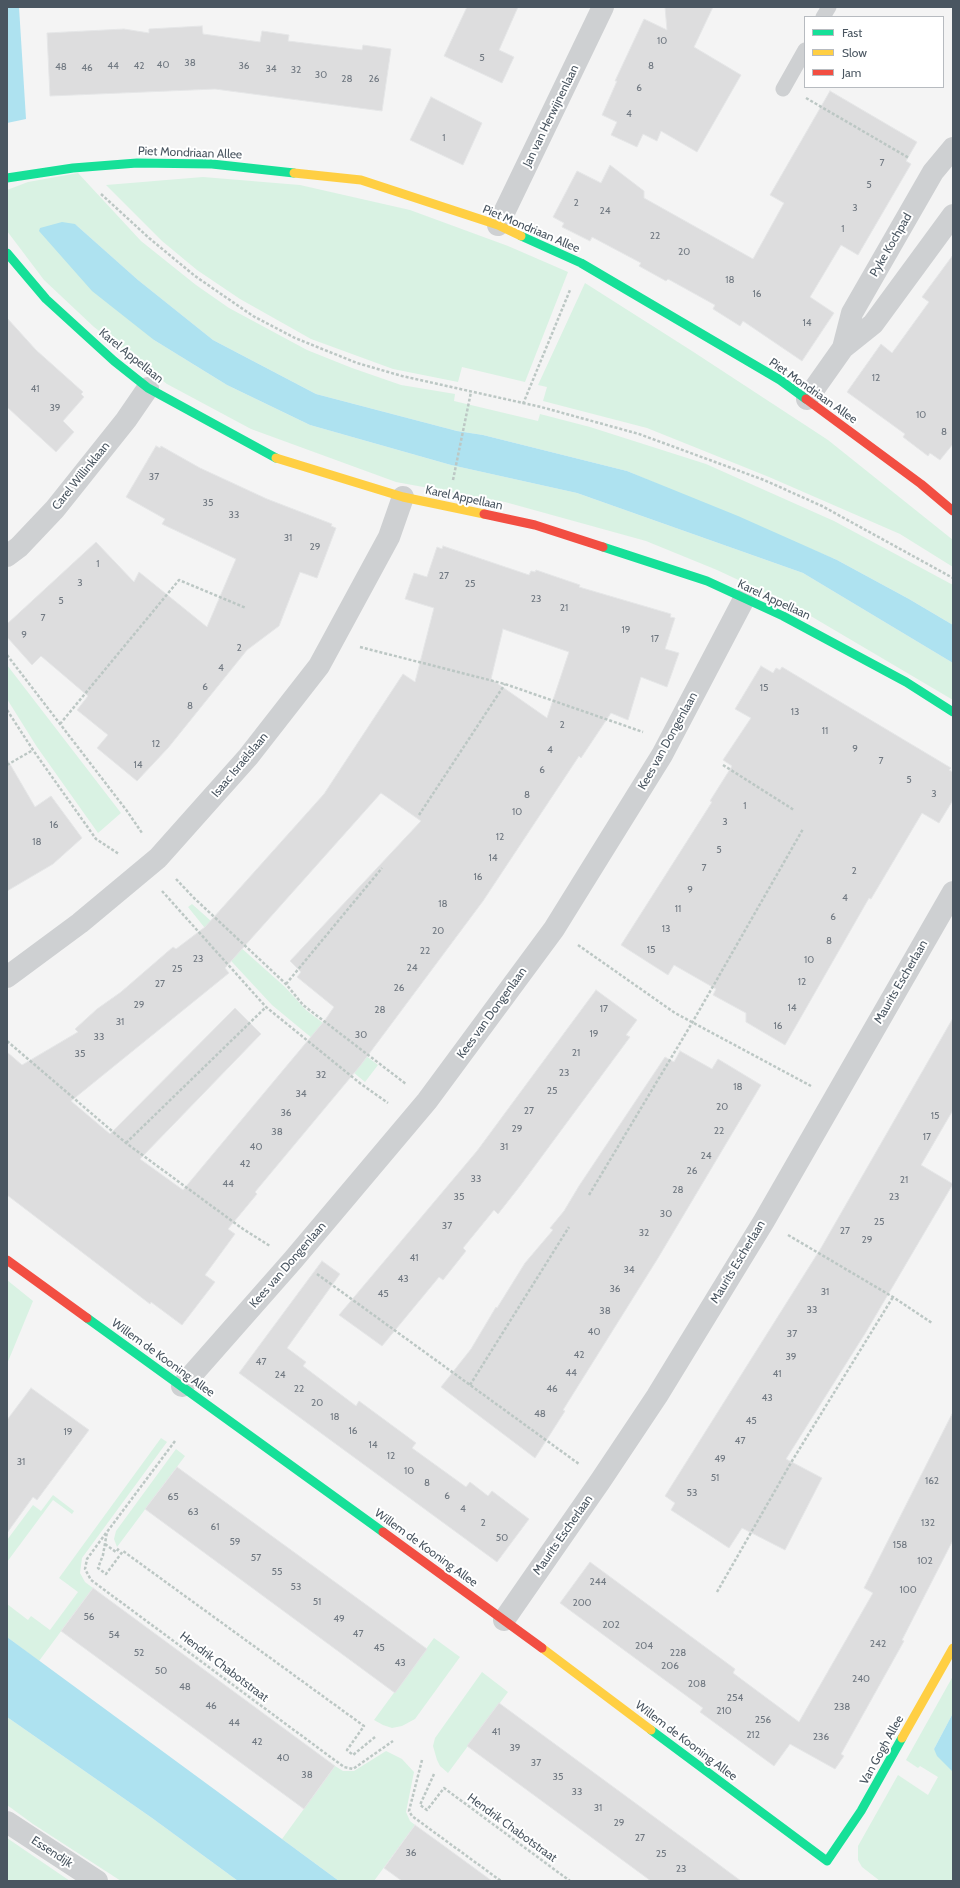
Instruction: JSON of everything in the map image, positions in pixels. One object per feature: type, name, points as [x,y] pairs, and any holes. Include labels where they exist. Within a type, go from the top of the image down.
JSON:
[{"type":"street","name":"Jan van Herwijnenlaan","points":[[498,225],[603,7]]},
{"type":"street","name":"Pyke Kochpad","points":[[842,348],[852,313],[933,172],[953,148]]},
{"type":"street","name":"Piet Mondriaan Allee","points":[[7,178],[73,168],[137,162],[212,164],[360,180],[498,225],[581,263],[767,372],[807,399],[922,484],[953,511]]},
{"type":"street","name":"Pyke Kochpad","points":[[807,399],[842,348],[873,324],[953,215]]},
{"type":"street","name":"Karel Appellaan","points":[[7,253],[46,298],[114,361],[148,388],[276,458],[403,497],[535,525],[707,581],[783,616],[906,682],[953,712]]},
{"type":"street","name":"Carel Willinklaan","points":[[7,556],[19,547],[55,509],[126,420],[148,388]]},
{"type":"street","name":"Isaac Israëlslaan","points":[[7,977],[80,924],[151,865],[248,757],[318,666],[389,537],[403,497]]},
{"type":"street","name":"Kees van Dongenlaan","points":[[182,1386],[427,1101],[554,928],[669,742],[744,599]]},
{"type":"street","name":"Maurits Escherlaan","points":[[504,1620],[657,1396],[764,1221],[953,892]]},
{"type":"street","name":"Willem de Kooning Allee","points":[[7,1260],[504,1620],[827,1861]]},
{"type":"street","name":"Van Gogh Allee","points":[[827,1861],[861,1811],[953,1648]]},
{"type":"street","name":"Essendijk","points":[[7,1822],[97,1881]]},
{"type":"lane","points":[[824,16],[829,7]]},
{"type":"lane","points":[[784,88],[804,52]]},
{"type":"path","points":[[784,88],[933,172]]},
{"type":"path","points":[[73,168],[149,238],[195,276],[252,316],[295,338],[357,363],[402,376],[523,404],[639,434],[764,480],[822,506],[953,578]]},
{"type":"path","points":[[523,404],[581,263]]},
{"type":"path","points":[[454,479],[471,392]]},
{"type":"path","points":[[60,724],[179,580],[246,608]]},
{"type":"path","points":[[333,640],[505,684],[604,717],[669,742]]},
{"type":"path","points":[[7,655],[127,811],[151,865],[266,1007],[361,1084],[411,1120]]},
{"type":"path","points":[[419,815],[505,684]]},
{"type":"path","points":[[7,710],[33,750],[96,839],[151,865],[194,898],[286,984],[303,1005],[427,1101]]},
{"type":"path","points":[[7,765],[33,750]]},
{"type":"path","points":[[723,765],[794,810]]},
{"type":"path","points":[[590,1195],[692,1023],[803,829]]},
{"type":"path","points":[[286,984],[382,868]]},
{"type":"path","points":[[554,928],[675,1013],[834,1098]]},
{"type":"path","points":[[126,1143],[266,1007]]},
{"type":"path","points":[[764,1221],[893,1297],[932,1323]]},
{"type":"path","points":[[470,1385],[570,1227]]},
{"type":"path","points":[[717,1592],[792,1461],[893,1297]]},
{"type":"path","name":"Hendrik Chabotstraat","points":[[175,1441],[87,1559],[85,1569],[91,1580],[344,1767],[353,1769],[393,1741]]},
{"type":"path","name":"Hendrik Chabotstraat","points":[[107,1532],[103,1555],[98,1568],[106,1574],[123,1551],[364,1726],[347,1750],[353,1755],[375,1737]]},
{"type":"path","points":[[105,1544],[116,1552],[120,1547]]},
{"type":"path","points":[[422,1760],[408,1811],[412,1816],[501,1881]]},
{"type":"path","name":"Hendrik Chabotstraat","points":[[434,1774],[420,1805],[428,1810],[444,1788],[570,1881]]},
{"type":"green space","points":[[78,173],[141,241],[196,285],[229,308],[307,350],[401,385],[455,394],[454,401],[538,421],[540,414],[590,427],[706,464],[834,521],[953,585],[953,625],[837,560],[627,471],[483,435],[457,431],[316,394],[213,340],[138,280],[75,224],[154,340],[227,385],[310,425],[451,465],[577,493],[803,573],[953,663],[953,700],[792,605],[717,570],[646,541],[505,502],[396,482],[251,429],[167,384],[94,327],[44,280],[7,231],[7,190],[28,182]]},
{"type":"green space","points":[[203,177],[300,185],[410,210],[508,246],[568,272],[525,382],[462,367],[458,382],[393,369],[311,339],[240,299],[197,270],[162,241],[106,185]]},
{"type":"green space","points":[[585,283],[828,440],[953,540],[953,567],[900,534],[769,477],[647,428],[543,401],[547,387],[538,385]]},
{"type":"green space","points":[[7,665],[121,813],[98,833],[37,747],[7,699]]},
{"type":"green space","points":[[192,904],[285,987],[306,1010],[378,1065],[365,1082],[272,1005],[233,963],[188,907]]},
{"type":"green space","points":[[7,1280],[33,1301],[7,1364]]},
{"type":"green space","points":[[161,1438],[167,1442],[82,1558],[80,1573],[85,1582],[93,1588],[39,1661],[7,1637],[7,1604],[28,1620],[31,1616],[50,1630],[78,1592],[59,1578]]},
{"type":"green space","points":[[176,1449],[185,1456],[117,1547],[114,1539],[116,1531]]},
{"type":"green space","points":[[53,1495],[74,1511],[72,1514],[53,1500],[7,1562],[7,1540],[33,1505],[41,1511]]},
{"type":"green space","points":[[434,1638],[460,1657],[415,1719],[402,1726],[392,1728],[374,1720]]},
{"type":"green space","points":[[482,1672],[508,1692],[448,1773],[440,1766],[437,1760],[433,1746],[435,1738]]},
{"type":"green space","points":[[953,1676],[953,1713],[934,1749],[953,1770],[953,1881],[880,1881],[862,1867],[858,1860],[858,1846],[898,1775],[928,1795],[938,1777],[920,1766],[918,1768],[906,1760]]},
{"type":"green space","points":[[7,1717],[152,1818],[238,1881],[121,1881],[33,1824],[7,1805]]},
{"type":"green space","points":[[386,1751],[402,1759],[414,1772],[406,1812],[410,1821],[415,1825],[374,1881],[339,1881],[282,1839],[335,1766],[343,1771],[354,1771]]},
{"type":"green space","points":[[7,1838],[70,1881],[7,1881]]},
{"type":"water","points":[[7,7],[19,7],[26,119],[7,123]]},
{"type":"water","points":[[62,222],[75,224],[138,280],[213,340],[316,394],[457,431],[483,435],[627,471],[738,516],[837,560],[953,625],[953,663],[803,573],[577,493],[451,465],[310,425],[227,385],[154,340],[92,291],[39,231],[40,228]]},
{"type":"water","points":[[7,1637],[339,1881],[238,1881],[152,1818],[7,1717]]},
{"type":"water","points":[[953,1713],[953,1772],[937,1756],[934,1749]]},
{"type":"building","points":[[467,7],[518,7],[499,50],[514,57],[502,83],[444,56]]},
{"type":"building","points":[[665,7],[713,7],[694,47],[741,75],[697,152],[661,131],[657,141],[643,134],[637,147],[611,135],[617,122],[602,115],[617,81],[615,81],[644,19],[667,30]]},
{"type":"building","points":[[202,26],[203,34],[260,42],[262,31],[289,35],[288,41],[362,50],[363,45],[391,49],[382,111],[215,89],[50,96],[47,33],[124,29],[149,33],[149,29]]},
{"type":"building","points":[[830,91],[917,142],[906,161],[911,164],[858,255],[841,245],[810,297],[834,313],[802,361],[743,321],[740,326],[713,309],[715,305],[668,279],[666,281],[639,266],[641,263],[592,237],[590,241],[562,227],[564,223],[553,217],[577,171],[601,183],[610,165],[644,191],[644,198],[753,259],[784,203],[770,195]]},
{"type":"building","points":[[431,97],[482,123],[463,165],[410,140]]},
{"type":"building","points":[[953,255],[953,444],[940,460],[930,453],[928,456],[903,437],[905,434],[847,392],[881,344],[892,353],[929,302],[922,297]]},
{"type":"building","points":[[7,318],[36,350],[83,392],[81,394],[84,397],[63,421],[74,432],[56,452],[7,407]]},
{"type":"building","points":[[156,446],[160,448],[161,446],[200,468],[267,499],[332,524],[331,526],[336,528],[317,578],[300,572],[279,626],[247,650],[168,748],[137,781],[97,748],[108,735],[77,710],[88,696],[41,656],[32,665],[7,637],[7,624],[96,542],[134,582],[139,572],[207,627],[236,559],[162,524],[165,519],[126,497]]},
{"type":"building","points":[[443,546],[529,575],[531,571],[535,572],[536,570],[580,585],[579,587],[671,614],[670,617],[675,618],[665,649],[679,653],[667,687],[641,677],[628,720],[611,713],[581,758],[579,756],[483,901],[360,1066],[255,1192],[257,1194],[228,1229],[235,1234],[205,1275],[215,1282],[182,1325],[151,1302],[150,1304],[7,1195],[7,1052],[22,1065],[78,1032],[75,1029],[97,1009],[121,992],[173,947],[176,949],[205,927],[324,794],[403,674],[415,682],[434,608],[405,599],[414,573],[427,577],[437,547],[442,549]],"holes":[[[503,629],[569,652],[547,718],[491,679]],[[381,793],[421,821],[290,961],[301,972],[297,977],[334,1007],[325,1020],[183,1190],[140,1159],[261,1034],[235,1008],[110,1134],[71,1101],[229,973],[225,968]]]},
{"type":"building","points":[[761,666],[773,673],[776,668],[780,670],[782,667],[951,768],[949,770],[953,772],[953,800],[939,823],[922,813],[871,899],[869,898],[785,1045],[746,1022],[746,1013],[713,995],[716,989],[674,965],[668,975],[621,945],[712,802],[710,801],[732,766],[723,760],[751,718],[735,709]]},
{"type":"building","points":[[7,759],[35,807],[51,796],[82,838],[53,864],[7,891]]},
{"type":"building","points":[[596,990],[637,1020],[626,1035],[630,1037],[498,1214],[494,1210],[463,1248],[466,1251],[443,1280],[439,1277],[382,1346],[339,1315],[477,1151]]},
{"type":"building","points":[[953,1018],[953,1110],[921,1165],[953,1184],[866,1332],[786,1459],[822,1478],[785,1550],[742,1528],[729,1548],[671,1510],[675,1503],[665,1496],[821,1248]]},
{"type":"building","points":[[680,1051],[712,1069],[718,1059],[761,1085],[658,1258],[563,1410],[565,1411],[535,1458],[441,1387],[471,1349],[525,1263],[553,1230],[550,1228],[564,1211],[665,1057],[674,1062]]},
{"type":"building","points":[[322,1261],[340,1274],[287,1348],[306,1362],[303,1366],[356,1406],[359,1401],[416,1443],[412,1448],[466,1487],[470,1482],[488,1496],[492,1491],[529,1519],[497,1562],[239,1373]]},
{"type":"building","points":[[31,1388],[89,1430],[37,1500],[33,1497],[7,1533],[7,1420]]},
{"type":"building","points":[[953,1412],[953,1540],[902,1640],[904,1641],[841,1754],[844,1756],[835,1769],[790,1744],[774,1766],[700,1712],[703,1708],[560,1603],[590,1562],[735,1669],[733,1673],[799,1722],[873,1593],[864,1588]]},
{"type":"building","points":[[177,1467],[427,1649],[395,1693],[145,1509]]},
{"type":"building","points":[[93,1588],[335,1766],[304,1809],[61,1631]]},
{"type":"building","points":[[499,1703],[741,1881],[651,1881],[467,1746]]},
{"type":"building","points":[[415,1825],[492,1881],[402,1881],[384,1868]]},
{"type":"traffic: fast","points":[[7,178],[73,168],[137,163],[212,164],[294,173]]},
{"type":"traffic: fast","points":[[521,236],[581,263],[780,380],[806,399]]},
{"type":"traffic: fast","points":[[7,253],[46,299],[114,361],[148,388],[276,458]]},
{"type":"traffic: fast","points":[[603,547],[707,581],[783,616],[906,682],[953,712]]},
{"type":"traffic: fast","points":[[87,1318],[383,1532]]},
{"type":"traffic: fast","points":[[651,1730],[827,1861],[861,1811],[902,1738]]},
{"type":"traffic: slow","points":[[294,173],[361,180],[498,225],[521,236]]},
{"type":"traffic: slow","points":[[276,458],[403,497],[484,514]]},
{"type":"traffic: slow","points":[[542,1648],[651,1730]]},
{"type":"traffic: slow","points":[[902,1738],[953,1648]]},
{"type":"traffic: jam","points":[[806,399],[921,484],[953,511]]},
{"type":"traffic: jam","points":[[484,514],[535,525],[603,547]]},
{"type":"traffic: jam","points":[[7,1260],[87,1318]]},
{"type":"traffic: jam","points":[[383,1532],[542,1648]]}]
